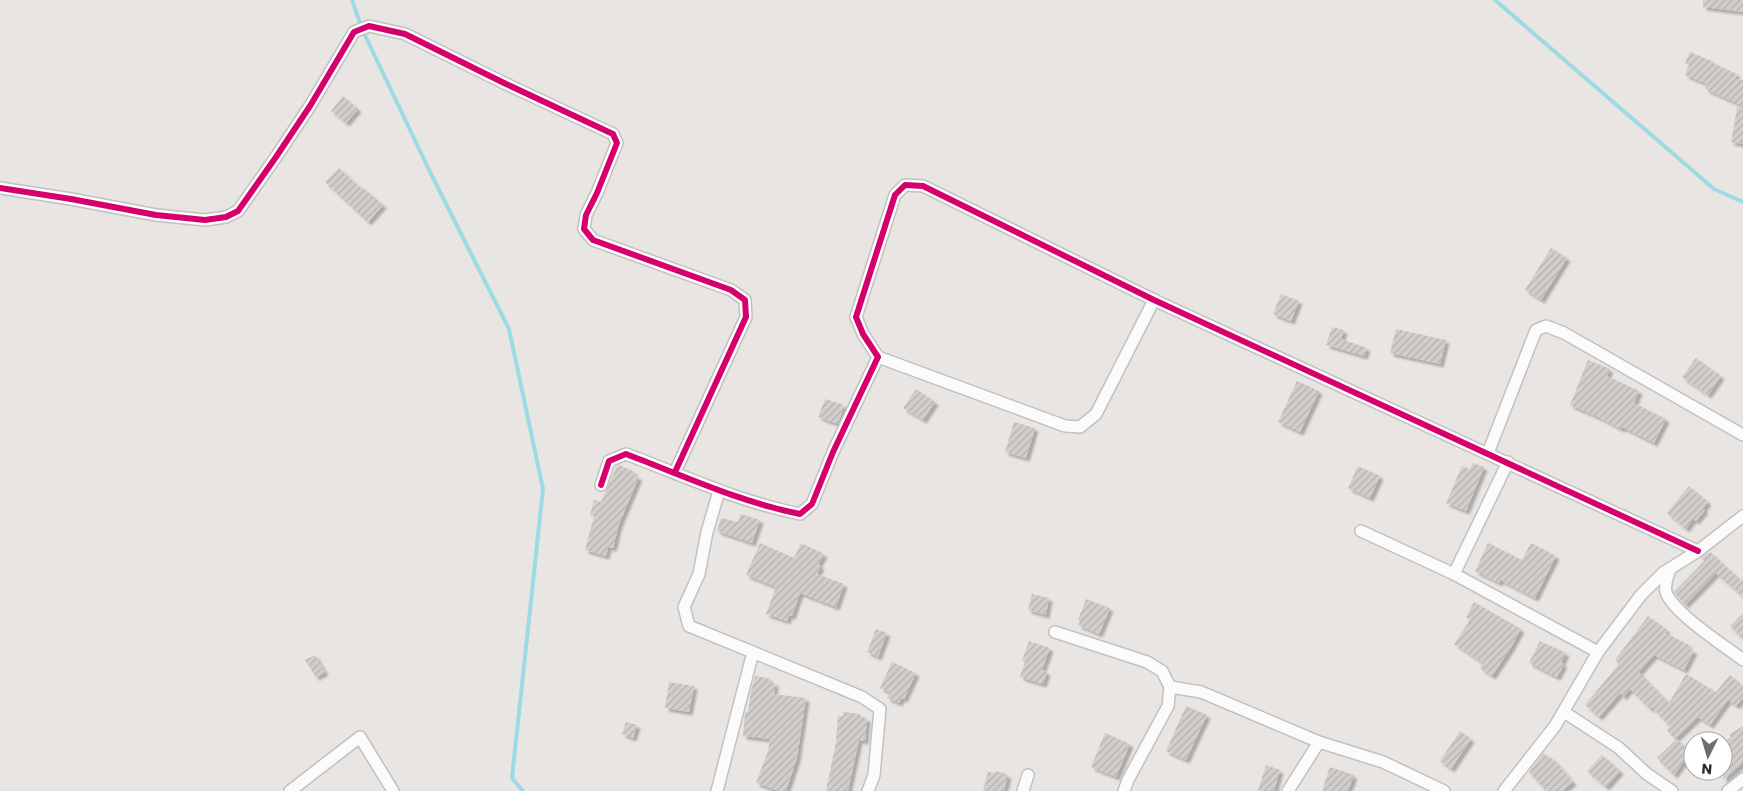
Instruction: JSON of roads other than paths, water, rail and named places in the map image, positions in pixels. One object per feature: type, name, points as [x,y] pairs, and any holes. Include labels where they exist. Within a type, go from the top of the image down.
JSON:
[{"type":"street","points":[[0,188],[156,215],[205,220],[226,217],[238,211],[271,164],[310,106],[354,32],[369,26],[404,34],[613,134],[617,143],[586,215],[584,229],[593,240],[731,290],[745,300],[746,317],[675,472]]},
{"type":"street","points":[[1154,300],[1096,414],[1080,427],[1065,426],[878,358],[863,334],[856,317],[895,195],[905,185],[923,186],[1154,300],[1698,551]]},
{"type":"street","points":[[1488,453],[1536,330],[1546,326],[1564,333],[1743,435]]},
{"type":"street","points":[[601,485],[609,461],[626,454],[719,491],[779,510],[800,514],[812,504],[833,452],[878,358]]},
{"type":"street","points":[[1454,574],[1508,462]]},
{"type":"street","points":[[719,491],[707,532],[699,574],[684,607],[689,626],[862,697],[880,709],[874,775],[868,791]]},
{"type":"street","points":[[1504,791],[1555,726],[1598,652],[1641,595],[1670,569],[1698,551],[1743,516]]},
{"type":"street","points":[[1361,531],[1454,574],[1598,652]]},
{"type":"street","points":[[1670,569],[1665,590],[1669,599],[1687,618],[1743,660]]},
{"type":"street","points":[[1055,632],[1147,662],[1162,671],[1170,687],[1168,706],[1128,780],[1124,791]]},
{"type":"street","points":[[717,791],[753,652]]},
{"type":"street","points":[[1170,687],[1201,692],[1319,742],[1383,762],[1444,791]]},
{"type":"street","points":[[1564,712],[1619,748],[1648,774],[1672,791]]},
{"type":"street","points":[[290,791],[360,736],[393,791]]},
{"type":"street","points":[[1288,791],[1319,742]]},
{"type":"street","points":[[1023,791],[1028,775]]},
{"type":"street","points":[[1728,791],[1743,779]]},
{"type":"waterway","points":[[352,0],[362,29],[431,174],[509,329],[543,489],[512,778],[523,791]]},
{"type":"waterway","points":[[1495,0],[1714,189],[1743,202]]}]
